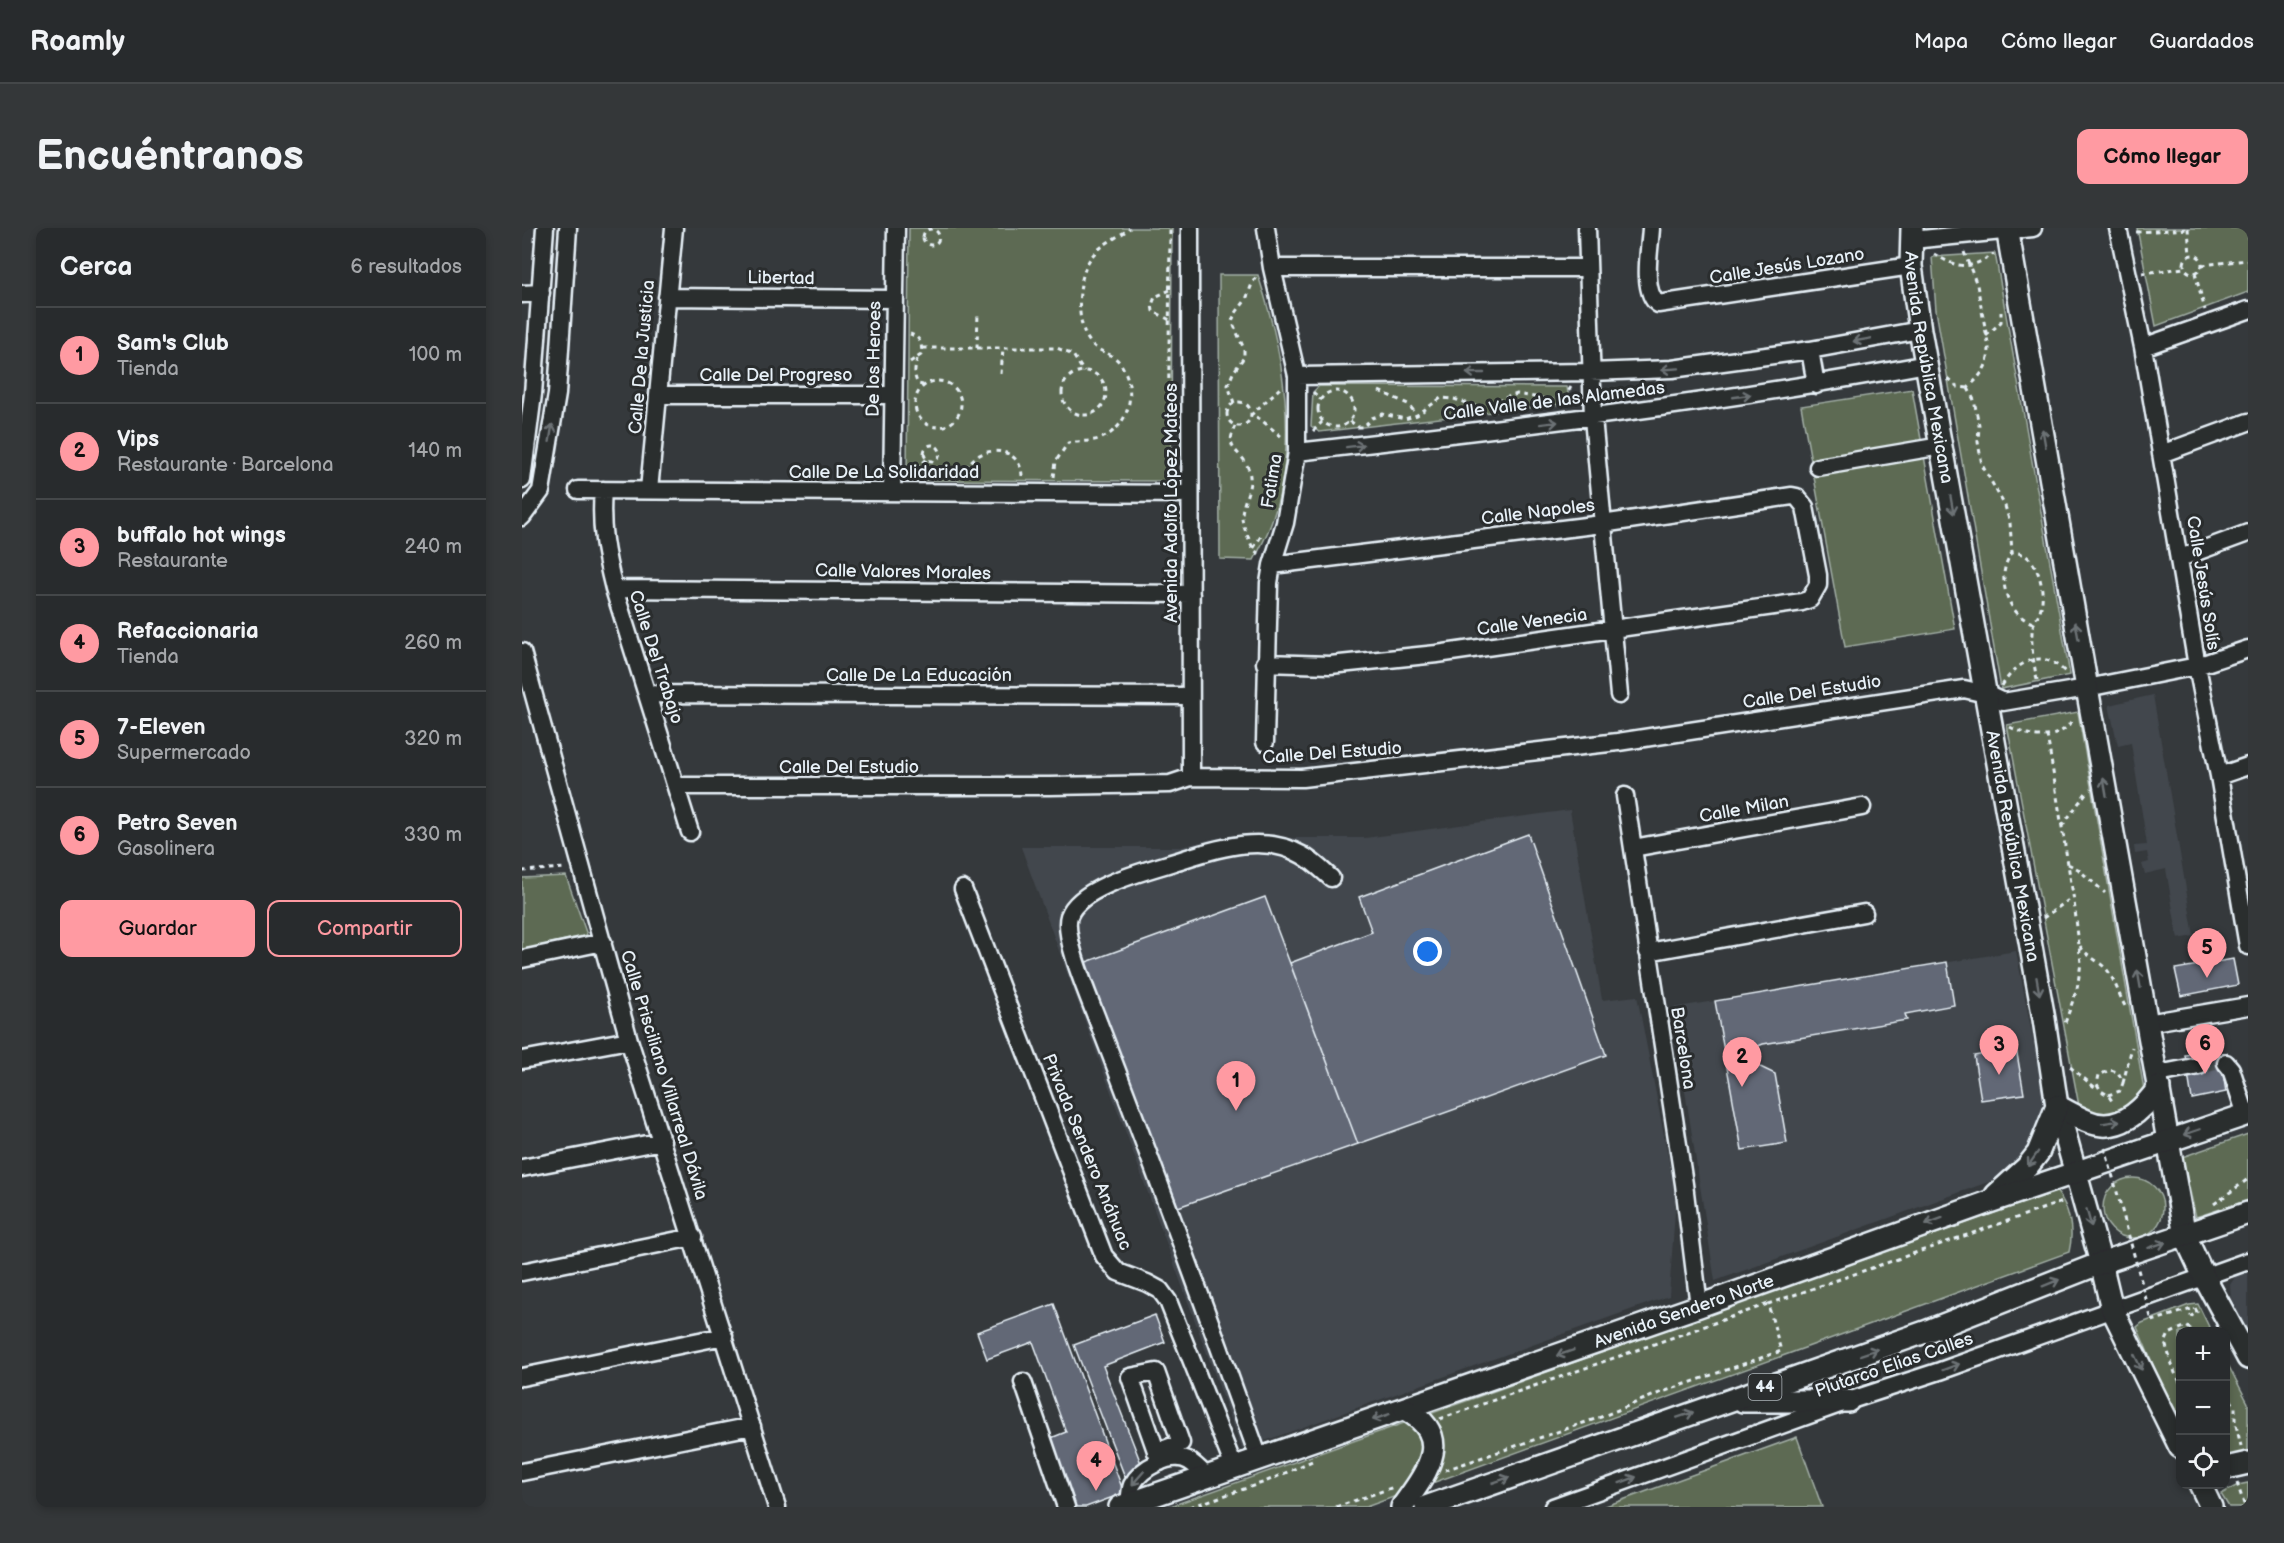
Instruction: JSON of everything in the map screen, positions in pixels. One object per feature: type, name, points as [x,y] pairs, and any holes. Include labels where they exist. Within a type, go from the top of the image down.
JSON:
[{"type":"main road","points":[[2007,229],[2077,680],[2141,1030],[2158,1081],[2185,1236],[2204,1277],[2248,1358]]},
{"type":"main road","name":"Avenida República Mexicana","points":[[1912,234],[1911,266],[1920,330],[1941,446],[1991,687],[2057,1106],[2112,1309],[2176,1437]]},
{"type":"main road","points":[[1989,1202],[2027,1167],[2038,1153],[2057,1106],[2088,1122],[2110,1124],[2133,1116],[2141,1110],[2158,1081]]},
{"type":"main road","name":"Avenida Sendero Norte","points":[[1124,1505],[2247,1114]]},
{"type":"main road","name":"44","points":[[1426,1507],[1925,1332],[2101,1263],[2248,1214]]},
{"type":"main road","points":[[1725,1401],[1848,1401]]},
{"type":"main road","points":[[1402,1507],[1430,1466],[1433,1446],[1426,1424],[1405,1408]]},
{"type":"main road","points":[[2230,1466],[2246,1456]]},
{"type":"main road","points":[[2202,1489],[2211,1507]]},
{"type":"street","points":[[522,480],[528,394],[541,293],[545,228]]},
{"type":"street","points":[[522,517],[542,490],[557,394],[568,228]]},
{"type":"street","name":"Calle De la Justicia","points":[[649,490],[674,228]]},
{"type":"street","name":"De los Heroes","points":[[892,491],[896,228]]},
{"type":"street","name":"Avenida Adolfo López Mateos","points":[[1190,228],[1191,777]]},
{"type":"street","name":"Fatima","points":[[1265,742],[1269,583],[1285,523],[1289,440],[1303,381],[1272,268],[1266,228]]},
{"type":"street","points":[[1587,228],[1593,418],[1619,695]]},
{"type":"street","name":"Calle Jesús Lozano","points":[[1651,228],[1648,286],[1654,301],[1658,304],[1911,266]]},
{"type":"street","points":[[1912,234],[2032,228]]},
{"type":"street","name":"Calle Jesús Solís","points":[[2118,228],[2144,347],[2197,666],[2243,885],[2248,946]]},
{"type":"street","points":[[1272,268],[1587,268]]},
{"type":"street","points":[[522,294],[541,293]]},
{"type":"street","name":"Libertad","points":[[667,297],[895,299]]},
{"type":"street","points":[[2144,347],[2248,310]]},
{"type":"street","name":"Calle Valle de las Alamedas","points":[[1303,381],[1672,369],[1810,350],[1920,330]]},
{"type":"street","points":[[1810,350],[1816,385]]},
{"type":"street","name":"Calle Valle de las Alamedas","points":[[1289,440],[1593,418],[1816,385],[1927,364]]},
{"type":"street","points":[[528,394],[557,394]]},
{"type":"street","name":"Calle Del Progreso","points":[[658,395],[893,395]]},
{"type":"street","points":[[2161,454],[2248,422]]},
{"type":"street","points":[[1818,467],[1941,446]]},
{"type":"street","points":[[522,490],[542,490]]},
{"type":"street","name":"Calle De La Solidaridad","points":[[578,490],[1190,494]]},
{"type":"street","name":"Calle Del Trabajo","points":[[603,490],[601,520],[614,589],[690,832]]},
{"type":"street","name":"Calle Napoles","points":[[1272,565],[1602,524],[1792,496],[1797,497],[1805,507],[1818,585],[1810,599],[1802,602]]},
{"type":"street","points":[[2180,558],[2248,533]]},
{"type":"street","name":"Calle Valores Morales","points":[[614,589],[1191,594]]},
{"type":"street","name":"Calle Venecia","points":[[1266,663],[1330,665],[1437,654],[1612,631],[1802,602]]},
{"type":"street","name":"Calle Del Estudio","points":[[676,786],[1170,784],[1191,777],[1302,778],[1389,770],[1618,742],[1964,688],[1991,687],[2002,702],[2077,680],[2197,666],[2248,650]]},
{"type":"street","name":"Calle Prisciliano Villarreal Dávila","points":[[522,652],[630,1040],[777,1507]]},
{"type":"street","name":"Calle De La Educación","points":[[648,694],[1190,696]]},
{"type":"street","points":[[2219,776],[2248,766]]},
{"type":"street","name":"Barcelona","points":[[1625,796],[1684,1184],[1699,1306]]},
{"type":"street","name":"Calle Milan","points":[[1633,848],[1862,807]]},
{"type":"street","points":[[1259,1458],[1177,1230],[1084,985],[1070,941],[1068,918],[1074,906],[1108,884],[1212,850],[1240,845],[1268,844],[1286,848],[1301,854],[1331,878]]},
{"type":"street","name":"Privada Sendero Anáhuac","points":[[963,889],[1104,1256],[1118,1272],[1155,1287],[1168,1301],[1234,1467]]},
{"type":"street","points":[[1648,952],[1864,914]]},
{"type":"street","points":[[522,959],[603,942]]},
{"type":"street","points":[[2141,1030],[2248,1006]]},
{"type":"street","points":[[522,1060],[630,1040]]},
{"type":"street","points":[[2226,1063],[2232,1069],[2247,1114]]},
{"type":"street","points":[[2158,1081],[2199,1066]]},
{"type":"street","points":[[522,1168],[662,1141]]},
{"type":"street","points":[[522,1272],[693,1237]]},
{"type":"street","name":"Plutarco Elias Calles","points":[[1554,1507],[2248,1261]]},
{"type":"street","points":[[522,1377],[724,1335]]},
{"type":"street","points":[[1124,1505],[1131,1486],[1137,1478],[1158,1457],[1181,1443],[1156,1372],[1130,1377],[1158,1457]]},
{"type":"street","points":[[1023,1382],[1066,1507]]},
{"type":"street","points":[[522,1473],[752,1426]]},
{"type":"street","points":[[1158,1457],[1188,1460],[1207,1477]]},
{"type":"path","points":[[1043,477],[1054,477],[1056,461],[1068,443],[1100,438],[1110,433],[1122,424],[1127,413],[1129,385],[1125,373],[1113,355],[1092,345],[1087,337],[1079,293],[1091,258],[1103,246],[1130,228]]},
{"type":"path","points":[[1157,478],[1169,478],[1170,228]]},
{"type":"path","points":[[2132,228],[2132,232],[2188,229],[2190,256],[2184,262],[2185,268],[2195,273],[2202,265],[2199,257],[2190,256]]},
{"type":"path","points":[[931,229],[938,233],[939,238],[936,243],[932,245],[925,242],[924,230],[931,229]]},
{"type":"path","points":[[1945,386],[1943,374],[1958,387],[1968,388],[1983,374],[1989,359],[1977,285],[1967,265],[1964,251],[1975,250]]},
{"type":"path","points":[[1943,253],[1931,254],[1956,266],[1977,264],[1998,252],[2000,261]]},
{"type":"path","points":[[2202,265],[2248,260]]},
{"type":"path","points":[[2138,263],[2140,273],[2185,268]]},
{"type":"path","points":[[2195,273],[2205,312]]},
{"type":"path","points":[[1234,403],[1228,385],[1244,357],[1244,349],[1232,321],[1256,277],[1259,283]]},
{"type":"path","points":[[1170,290],[1155,297],[1152,305],[1154,311],[1170,320]]},
{"type":"path","points":[[1986,336],[2001,322],[2001,306]]},
{"type":"path","points":[[977,348],[978,312]]},
{"type":"path","points":[[910,343],[910,334],[916,335],[921,341],[922,348],[921,355],[910,362],[910,352]]},
{"type":"path","points":[[922,348],[1057,348],[1068,351],[1079,361],[1084,372],[1097,376],[1102,381],[1106,395],[1100,408],[1088,415],[1074,413],[1064,403],[1062,388],[1071,376],[1084,372]]},
{"type":"path","points":[[1001,374],[1003,348]]},
{"type":"path","points":[[917,359],[914,373],[918,384],[924,386],[938,381],[952,387],[957,393],[960,407],[954,421],[947,425],[933,426],[920,419],[915,405],[916,398],[924,386]]},
{"type":"path","points":[[1303,381],[1307,397]]},
{"type":"path","points":[[1565,397],[1571,383],[1575,391]]},
{"type":"path","points":[[1283,395],[1283,386],[1251,415],[1246,424],[1235,426],[1229,422],[1226,414],[1229,407],[1239,402],[1246,405],[1251,415],[1260,418],[1289,440]]},
{"type":"path","points":[[1968,388],[1974,400],[1979,425],[1978,442],[1982,465],[2005,507],[2010,522],[2012,553]]},
{"type":"path","points":[[1347,394],[1353,389]]},
{"type":"path","points":[[1371,390],[1408,404],[1417,415]]},
{"type":"path","points":[[1330,391],[1347,394],[1354,410],[1350,421],[1339,427],[1322,422],[1317,411],[1320,399],[1330,391]]},
{"type":"path","points":[[1350,421],[1358,427],[1363,427],[1372,418],[1383,414],[1405,419],[1417,415],[1441,398],[1454,399],[1478,407],[1517,394],[1551,400],[1565,397]]},
{"type":"path","points":[[1565,397],[1574,406],[1575,398]]},
{"type":"path","points":[[1235,426],[1230,438],[1232,447],[1244,460],[1250,473],[1242,517],[1253,549],[1272,565]]},
{"type":"path","points":[[933,446],[938,448],[939,455],[936,460],[927,459],[924,452],[926,448],[933,446]]},
{"type":"path","points":[[975,477],[963,477],[968,463],[979,454],[993,451],[1009,454],[1019,464],[1022,477],[1032,477]]},
{"type":"path","points":[[909,477],[927,459]]},
{"type":"path","points":[[909,465],[909,477]]},
{"type":"path","points":[[909,477],[920,477]]},
{"type":"path","points":[[1253,549],[1264,530]]},
{"type":"path","points":[[2033,623],[2023,620],[2017,614],[2004,584],[2005,561],[2012,553],[2018,552],[2029,558],[2040,580],[2041,609],[2033,623],[2033,660],[2038,684]]},
{"type":"path","points":[[1991,687],[1999,692],[2015,669],[2033,660],[2042,659],[2054,663],[2077,680]]},
{"type":"path","points":[[2065,679],[2077,680]]},
{"type":"path","points":[[2014,721],[2004,723],[2027,735],[2039,737],[2054,735],[2075,716]]},
{"type":"path","points":[[2048,735],[2073,897],[2080,963],[2077,989],[2060,1033],[2058,1022]]},
{"type":"path","points":[[2062,826],[2090,784]]},
{"type":"path","points":[[2068,863],[2109,895]]},
{"type":"path","points":[[522,871],[570,868]]},
{"type":"path","points":[[2040,920],[2073,897]]},
{"type":"path","points":[[2079,943],[2084,952],[2100,962],[2110,974],[2125,1008]]},
{"type":"path","points":[[2067,1073],[2066,1064],[2101,1092],[2113,1095],[2120,1091],[2141,1030]]},
{"type":"path","points":[[2101,1092],[2097,1079],[2106,1071],[2118,1072],[2123,1083]]},
{"type":"path","points":[[2105,1148],[2152,1322],[2195,1308],[2198,1312],[2190,1317]]},
{"type":"path","points":[[2213,1205],[2248,1179]]},
{"type":"path","points":[[1426,1424],[2082,1195]]},
{"type":"path","points":[[1336,1507],[1601,1417],[1657,1394],[1781,1351],[1768,1304]]},
{"type":"path","points":[[2176,1331],[2169,1334],[2165,1343],[2176,1374]]},
{"type":"path","points":[[2230,1399],[2235,1407],[2239,1441],[2246,1456]]},
{"type":"path","points":[[1190,1507],[1265,1482],[1315,1460]]},
{"type":"shaded area","points":[[2153,695],[2194,936],[2178,939],[2166,869],[2145,874],[2142,864],[2149,862],[2147,852],[2135,854],[2134,846],[2147,845],[2131,743],[2118,746],[2109,705]]},
{"type":"shaded area","points":[[1570,810],[1602,1000],[1637,996],[1676,1197],[1669,1296],[1242,1449],[1021,847],[1181,847],[1216,838],[1365,838]]},
{"type":"shaded area","points":[[2016,951],[2047,1112],[2043,1130],[2013,1173],[1715,1281],[1672,1008]]},
{"type":"shaded area","points":[[2248,1269],[2248,1332],[2231,1298],[2230,1285],[2237,1274]]},
{"type":"green space","points":[[909,228],[1172,228],[1171,481],[907,480]]},
{"type":"green space","points":[[2137,228],[2248,228],[2248,292],[2156,326]]},
{"type":"green space","points":[[1995,253],[2070,675],[2001,689],[1936,310],[1932,257]]},
{"type":"green space","points":[[1219,275],[1258,275],[1275,334],[1285,396],[1285,458],[1281,489],[1265,539],[1254,560],[1220,559]]},
{"type":"green space","points":[[1319,386],[1567,387],[1570,403],[1319,432],[1311,426],[1313,392]]},
{"type":"green space","points":[[1912,389],[1955,629],[1845,647],[1801,406]]},
{"type":"green space","points":[[2078,712],[2145,1095],[2140,1103],[2104,1118],[2079,1106],[2007,725]]},
{"type":"green space","points":[[566,876],[587,935],[522,950],[522,878]]},
{"type":"green space","points":[[2248,1134],[2248,1200],[2196,1217],[2182,1157]]},
{"type":"green space","points":[[2127,1178],[2139,1178],[2150,1183],[2158,1191],[2163,1208],[2161,1220],[2150,1233],[2139,1238],[2127,1238],[2116,1233],[2108,1225],[2103,1214],[2103,1202],[2108,1191],[2116,1183]]},
{"type":"green space","points":[[2056,1191],[2065,1204],[2070,1220],[2069,1252],[1366,1507],[1168,1507]]},
{"type":"green space","points":[[2198,1304],[2209,1327],[2176,1327],[2176,1410],[2166,1395],[2137,1327],[2189,1305]]},
{"type":"green space","points":[[2230,1369],[2248,1403],[2248,1454],[2230,1460]]},
{"type":"green space","points":[[1797,1437],[1822,1507],[1603,1507]]},
{"type":"green space","points":[[2248,1483],[2248,1507],[2229,1507],[2221,1494],[2238,1485]]},
{"type":"building","points":[[1528,834],[1606,1055],[1358,1144],[1290,963],[1372,932],[1359,897]]},
{"type":"building","points":[[1265,897],[1358,1144],[1178,1207],[1081,964]]},
{"type":"building","points":[[2233,959],[2238,985],[2181,996],[2175,969]]},
{"type":"building","points":[[1947,962],[1954,1005],[1905,1014],[1907,1020],[1763,1044],[1751,1049],[1754,1064],[1775,1074],[1787,1143],[1742,1150],[1715,1001]]},
{"type":"building","points":[[2016,1048],[2024,1094],[1981,1100],[1974,1056]]},
{"type":"building","points":[[2219,1049],[2226,1092],[2192,1099],[2185,1055]]},
{"type":"building","points":[[1054,1304],[1124,1493],[1086,1507],[1076,1507],[1051,1438],[1066,1432],[1033,1342],[987,1359],[977,1332]]},
{"type":"building","points":[[1155,1315],[1165,1342],[1103,1366],[1144,1471],[1125,1477],[1074,1345]]},
{"type":"tunnel","points":[[2199,1066],[2220,1061],[2226,1063]]},
{"type":"place","name":"7-Eleven","points":[[2207,978]]},
{"type":"place","name":"Petro Seven","points":[[2205,1074]]},
{"type":"place","name":"buffalo hot wings","points":[[1999,1075]]},
{"type":"place","name":"Vips","points":[[1742,1087]]},
{"type":"place","name":"Sam's Club","points":[[1236,1111]]},
{"type":"place","name":"Refaccionaria","points":[[1096,1491]]}]
